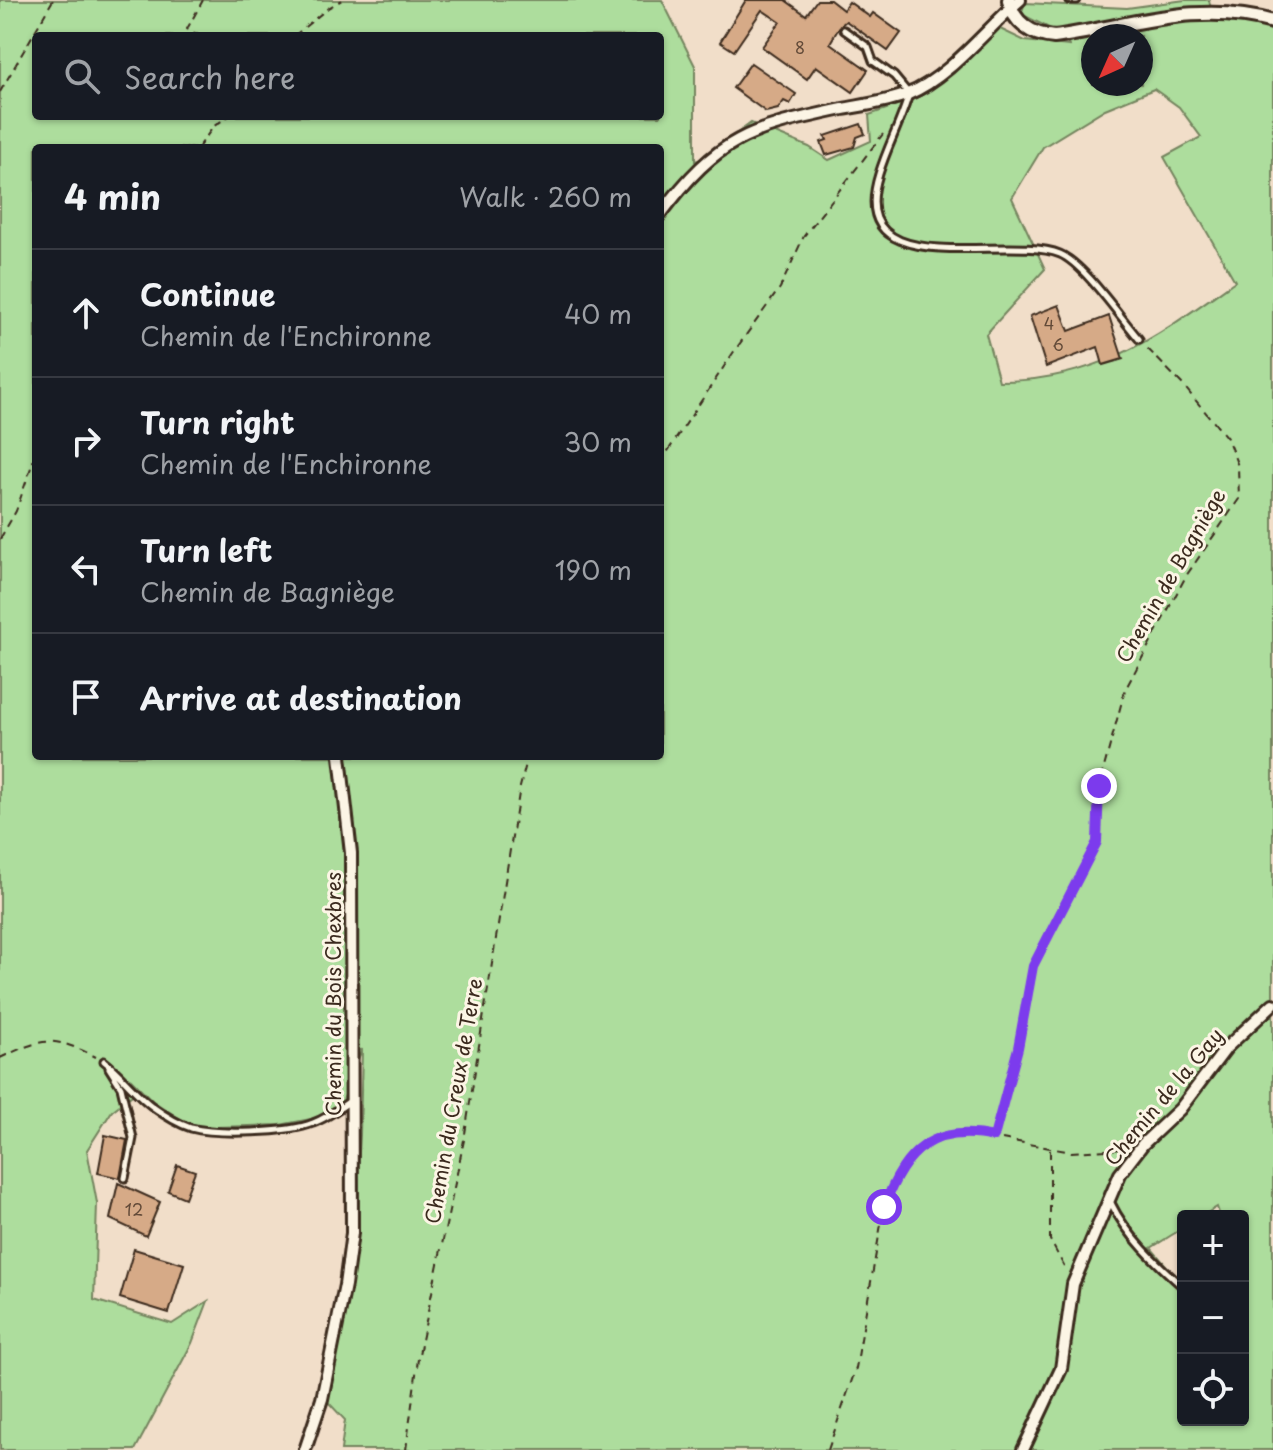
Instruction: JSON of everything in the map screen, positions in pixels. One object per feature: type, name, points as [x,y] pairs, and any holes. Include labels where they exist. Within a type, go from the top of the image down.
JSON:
[{"type":"street","points":[[1013,3],[1017,19],[1032,33],[1054,37],[1196,11],[1234,11],[1273,22]]},
{"type":"street","points":[[664,210],[699,169],[738,139],[788,121],[909,94],[945,70],[1013,3]]},
{"type":"street","name":"Chemin du Bois Chexbres","points":[[305,1450],[322,1399],[352,1233],[351,853],[340,760]]},
{"type":"street","name":"Chemin de la Gay","points":[[1023,1450],[1061,1369],[1073,1284],[1120,1174],[1143,1144],[1180,1109],[1227,1047],[1273,1004]]},
{"type":"lane","points":[[1069,0],[1077,0]]},
{"type":"lane","points":[[844,30],[868,47],[873,61],[894,76],[909,94],[878,175],[875,213],[881,228],[899,243],[931,248],[1033,249],[1058,253],[1076,262],[1139,339]]},
{"type":"lane","points":[[104,1061],[152,1107],[188,1127],[205,1130],[241,1132],[301,1127],[333,1113],[351,1100]]},
{"type":"lane","points":[[104,1061],[121,1087],[133,1138],[125,1178]]},
{"type":"lane","points":[[1108,1198],[1121,1220],[1155,1262],[1177,1282]]},
{"type":"path","points":[[35,32],[53,0]]},
{"type":"path","points":[[193,32],[187,29],[203,0]]},
{"type":"path","points":[[299,32],[342,0]]},
{"type":"path","points":[[0,92],[32,36]]},
{"type":"path","points":[[201,144],[214,126],[223,120]]},
{"type":"path","points":[[664,457],[780,288],[804,236],[886,130],[898,128]]},
{"type":"path","name":"Chemin de Bagniège","points":[[994,1137],[1018,1048],[1033,966],[1097,842],[1099,786],[1125,690],[1186,576],[1239,499],[1238,466],[1227,438],[1139,339]]},
{"type":"path","points":[[0,539],[16,511],[32,465]]},
{"type":"path","name":"Chemin du Creux de Terre","points":[[406,1450],[418,1359],[464,1140],[520,787],[527,760]]},
{"type":"path","points":[[0,1058],[37,1042],[53,1040],[104,1061]]},
{"type":"path","points":[[828,1450],[856,1368],[884,1207],[902,1168],[920,1149],[960,1131],[1050,1149],[1091,1152],[1143,1144]]},
{"type":"path","points":[[1050,1149],[1050,1240],[1073,1284]]},
{"type":"green space","points":[[0,0],[662,0],[695,66],[695,161],[751,123],[809,147],[829,160],[871,141],[869,115],[907,100],[939,80],[998,28],[1025,41],[1069,46],[1063,35],[1021,14],[1025,3],[1127,8],[1209,0],[1213,18],[1236,17],[1273,27],[1273,1450],[341,1450],[345,1420],[328,1402],[353,1256],[362,1049],[343,1100],[321,1117],[280,1125],[216,1127],[188,1124],[153,1101],[130,1078],[136,1092],[112,1111],[87,1150],[97,1203],[94,1300],[172,1324],[208,1301],[192,1343],[135,1450],[0,1450]],"holes":[[[1081,24],[1153,24],[1153,89],[1179,107],[1201,137],[1164,157],[1235,281],[1180,320],[1126,352],[1067,373],[999,381],[986,334],[1045,269],[1012,198],[1043,147],[1105,109],[1137,96],[1081,96]]]},
{"type":"building","points":[[746,0],[785,0],[806,15],[817,0],[830,0],[843,10],[849,2],[870,17],[873,13],[901,33],[888,51],[846,21],[840,26],[830,43],[868,70],[853,92],[816,66],[807,79],[762,47],[780,22],[762,10],[734,51],[720,42]]},
{"type":"building","points":[[751,63],[796,94],[790,104],[784,101],[778,109],[766,112],[733,88]]},
{"type":"building","points":[[861,124],[865,134],[857,137],[854,147],[826,155],[821,142],[827,140],[825,136]]},
{"type":"building","points":[[1059,305],[1069,331],[1109,316],[1123,359],[1103,365],[1098,347],[1046,367],[1030,316]]},
{"type":"building","points":[[105,1135],[127,1140],[120,1178],[98,1173]]},
{"type":"building","points":[[177,1165],[195,1171],[185,1198],[168,1191]]},
{"type":"building","points":[[118,1183],[160,1202],[146,1236],[110,1219]]},
{"type":"building","points":[[134,1249],[184,1264],[169,1313],[120,1298]]},
{"type":"route","points":[[884,1207],[902,1168],[935,1139],[960,1131],[994,1137],[1018,1048],[1033,966],[1097,842],[1099,786]]}]
